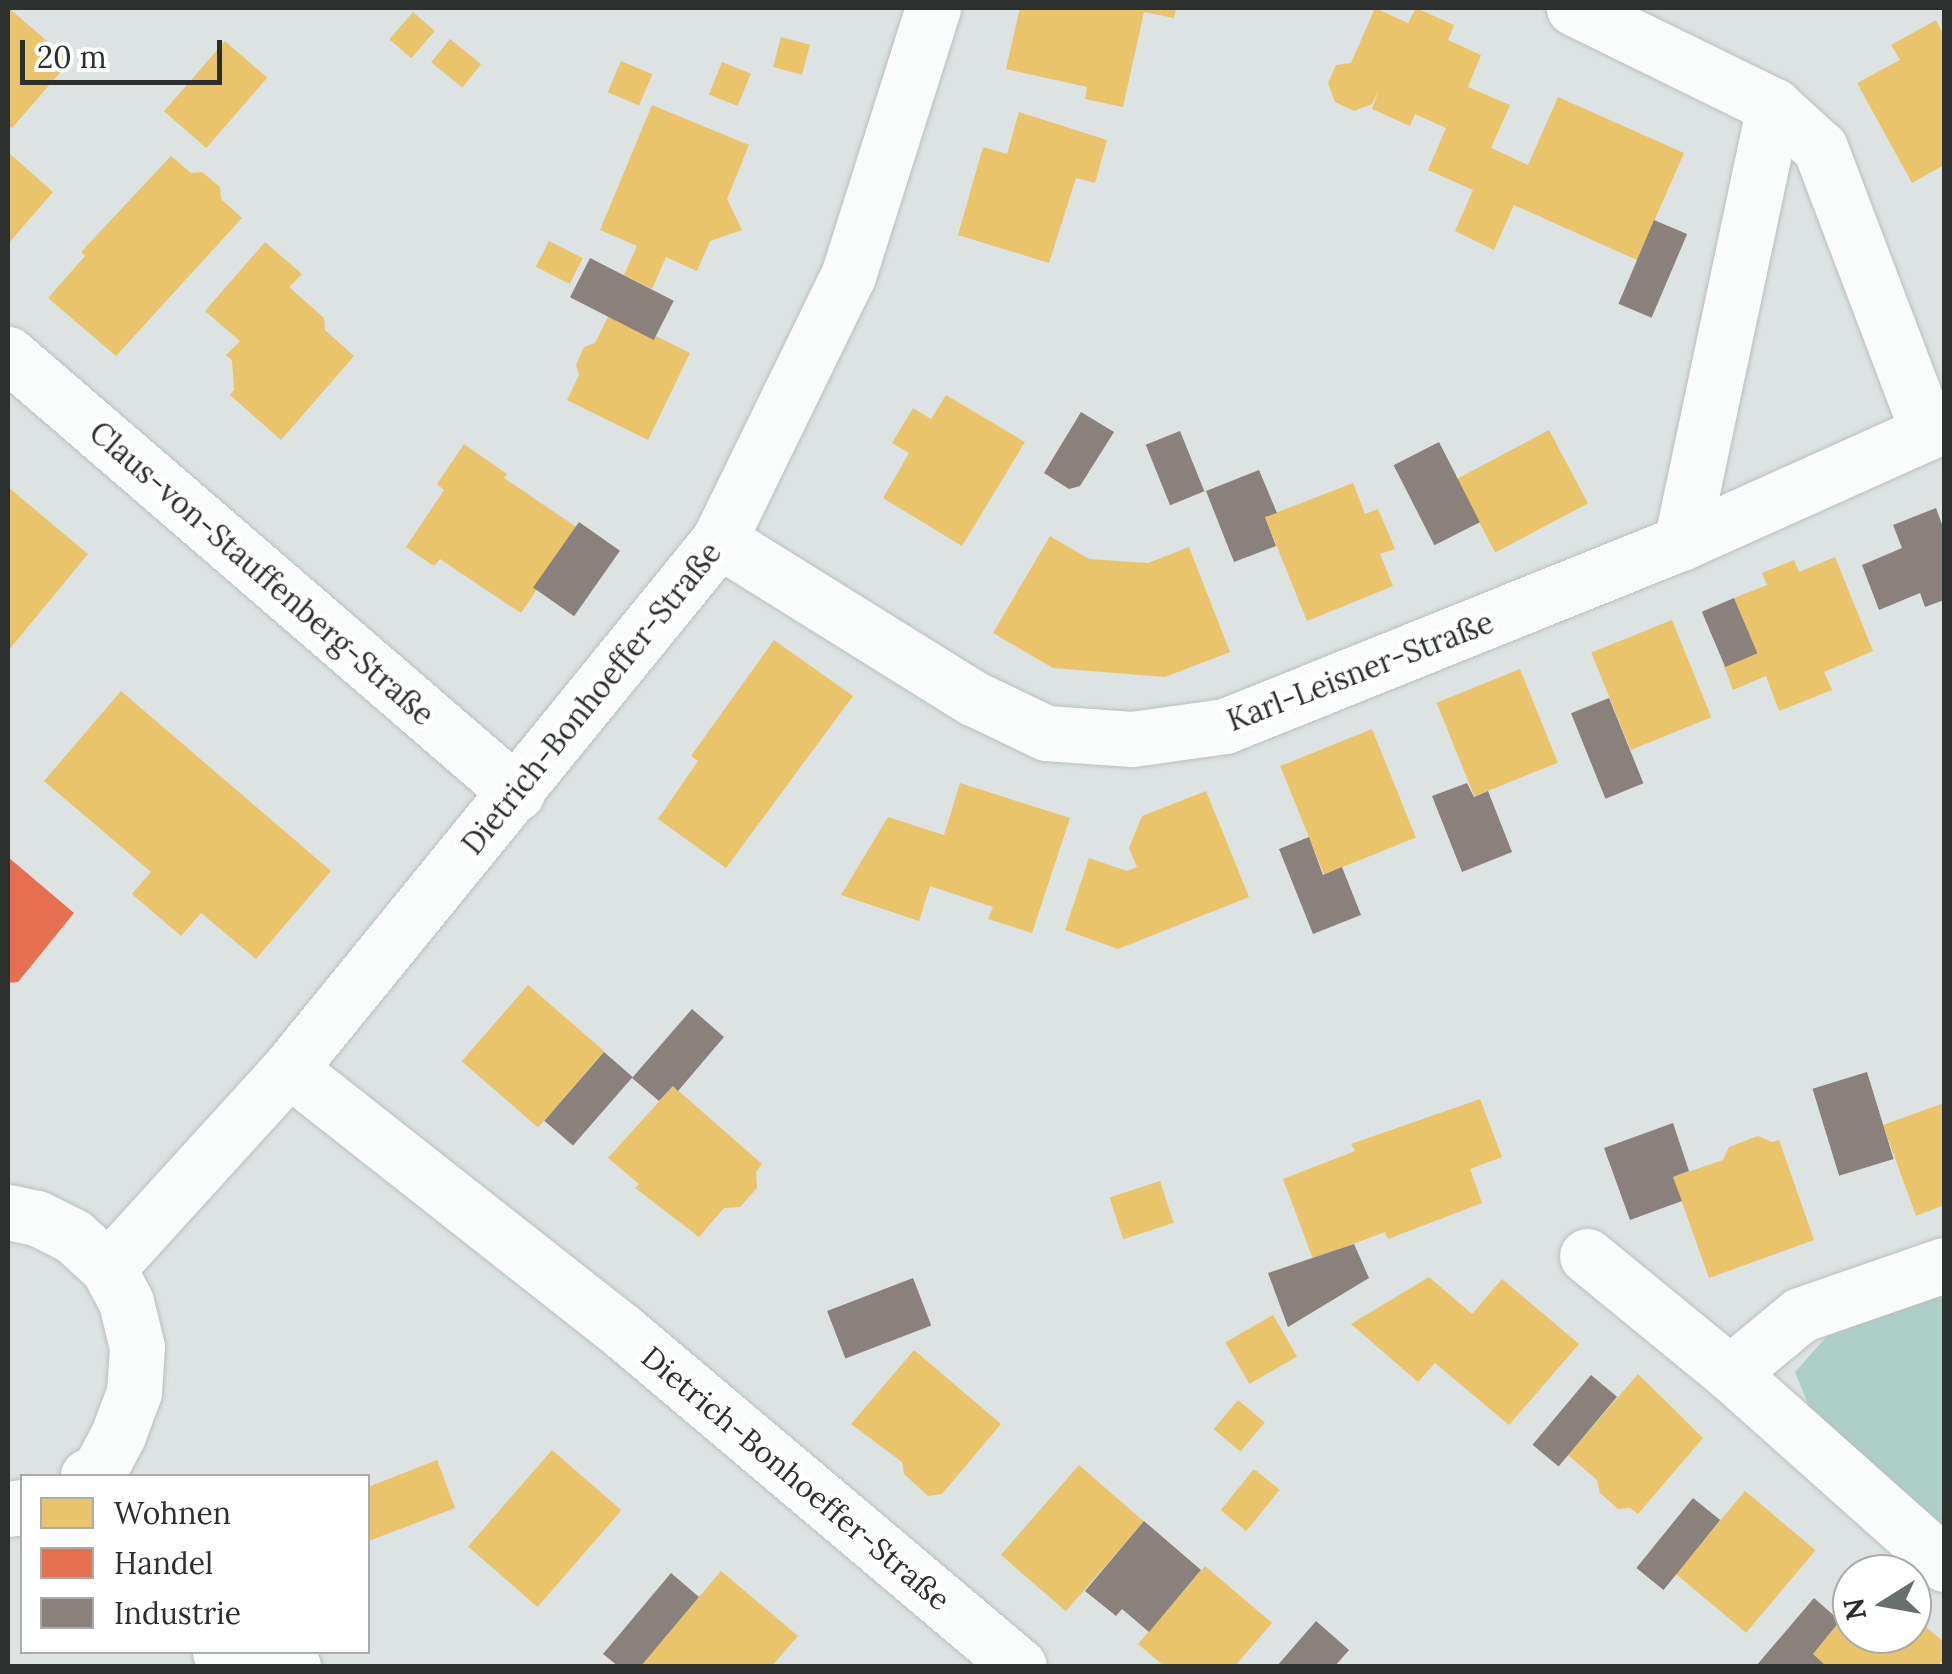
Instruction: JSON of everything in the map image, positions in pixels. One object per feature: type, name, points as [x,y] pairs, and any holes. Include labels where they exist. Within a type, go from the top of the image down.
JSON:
[{"type":"street","name":"Dietrich-Bonhoeffer-Straße","points":[[108,1268],[289,1069],[718,540],[848,276],[933,8]]},
{"type":"street","name":"Karl-Leisner-Straße","points":[[718,540],[973,698],[1046,733],[1132,739],[1225,726],[1681,544],[1928,432],[1820,148],[1774,106],[1574,8]]},
{"type":"street","points":[[1681,544],[1774,106]]},
{"type":"street","name":"Claus-von-Stauffenberg-Straße","points":[[8,354],[516,793]]},
{"type":"street","name":"Dietrich-Bonhoeffer-Straße","points":[[289,1069],[622,1330],[1019,1666]]},
{"type":"street","points":[[8,1212],[37,1218],[73,1236],[108,1268],[126,1302],[137,1347],[134,1392],[116,1463]]},
{"type":"street","points":[[1587,1256],[1730,1373],[1944,1564]]},
{"type":"street","points":[[1730,1373],[1800,1316],[1944,1266]]},
{"type":"green space","points":[[1942,1293],[1944,1529],[1813,1416],[1795,1372],[1827,1336]]},
{"type":"building: Wohnen","points":[[1020,8],[1176,8],[1174,18],[1144,12],[1123,107],[1085,99],[1087,87],[1006,69]]},
{"type":"building: Wohnen","points":[[1375,8],[1408,23],[1416,8],[1454,25],[1448,40],[1481,55],[1468,87],[1510,105],[1491,148],[1528,165],[1558,97],[1684,153],[1637,260],[1514,205],[1494,250],[1455,231],[1473,190],[1428,170],[1446,128],[1415,114],[1410,126],[1372,109],[1379,90],[1372,104],[1354,111],[1335,102],[1328,83],[1336,65],[1351,63]]},
{"type":"building: Wohnen","points":[[10,9],[70,61],[12,128],[8,124]]},
{"type":"building: Wohnen","points":[[413,12],[435,31],[411,58],[389,39]]},
{"type":"building: Wohnen","points":[[1936,20],[1944,36],[1944,165],[1912,183],[1857,83],[1900,60],[1891,45]]},
{"type":"building: Wohnen","points":[[781,37],[810,45],[802,75],[773,67]]},
{"type":"building: Wohnen","points":[[450,39],[481,64],[462,87],[431,62]]},
{"type":"building: Wohnen","points":[[225,41],[267,78],[206,148],[164,111]]},
{"type":"building: Wohnen","points":[[621,61],[652,74],[639,106],[608,92]]},
{"type":"building: Wohnen","points":[[722,62],[751,74],[738,106],[709,94]]},
{"type":"building: Wohnen","points":[[652,105],[749,145],[727,199],[742,230],[710,241],[697,271],[666,257],[652,289],[624,275],[637,246],[600,230]]},
{"type":"building: Wohnen","points":[[1019,112],[1107,140],[1095,183],[1076,178],[1049,263],[958,235],[983,147],[1007,154]]},
{"type":"building: Wohnen","points":[[8,152],[53,192],[8,244]]},
{"type":"building: Wohnen","points":[[171,156],[191,173],[202,172],[220,187],[221,199],[242,218],[116,356],[48,298],[85,256],[81,252]]},
{"type":"building: Wohnen","points":[[549,241],[583,258],[570,284],[536,267]]},
{"type":"building: Wohnen","points":[[265,242],[302,274],[289,287],[324,318],[325,330],[354,356],[281,440],[230,395],[234,390],[232,360],[226,355],[240,341],[205,311]]},
{"type":"building: Wohnen","points":[[610,313],[690,353],[648,440],[567,400],[579,375],[576,365],[584,347],[595,343]]},
{"type":"building: Wohnen","points":[[946,395],[1025,442],[962,546],[883,498],[909,453],[892,443],[913,408],[931,419]]},
{"type":"building: Wohnen","points":[[1549,430],[1588,503],[1495,553],[1456,479]]},
{"type":"building: Wohnen","points":[[464,444],[507,474],[504,478],[578,528],[521,613],[440,559],[434,566],[406,547],[444,490],[437,484]]},
{"type":"building: Wohnen","points":[[1353,483],[1365,514],[1378,509],[1395,549],[1380,554],[1393,586],[1307,621],[1265,517]]},
{"type":"building: Wohnen","points":[[8,487],[88,554],[8,651]]},
{"type":"building: Wohnen","points":[[1050,536],[1089,559],[1148,563],[1189,547],[1230,652],[1165,677],[1053,668],[993,633]]},
{"type":"building: Wohnen","points":[[1835,557],[1873,651],[1824,672],[1832,690],[1779,711],[1766,676],[1733,690],[1724,666],[1757,653],[1734,598],[1767,585],[1762,573],[1794,560],[1799,572]]},
{"type":"building: Wohnen","points":[[1672,620],[1711,717],[1631,750],[1591,653]]},
{"type":"building: Wohnen","points":[[774,640],[853,696],[726,868],[658,819],[698,761],[691,756]]},
{"type":"building: Wohnen","points":[[1520,669],[1558,763],[1474,796],[1437,703]]},
{"type":"building: Wohnen","points":[[121,691],[331,871],[256,959],[201,913],[181,936],[132,894],[151,872],[44,781]]},
{"type":"building: Wohnen","points":[[1372,729],[1416,837],[1324,875],[1280,766]]},
{"type":"building: Wohnen","points":[[960,783],[1070,818],[1032,933],[988,919],[993,907],[930,886],[919,921],[841,895],[888,817],[944,835]]},
{"type":"building: Wohnen","points":[[1206,791],[1249,897],[1118,949],[1065,930],[1089,858],[1127,871],[1137,867],[1129,848],[1142,816]]},
{"type":"building: Wohnen","points":[[528,985],[604,1051],[538,1127],[462,1061]]},
{"type":"building: Wohnen","points":[[673,1086],[762,1164],[756,1172],[757,1188],[740,1207],[724,1208],[699,1237],[635,1188],[639,1184],[608,1158]]},
{"type":"building: Wohnen","points":[[1480,1099],[1502,1157],[1470,1169],[1482,1203],[1388,1239],[1385,1232],[1313,1259],[1283,1179],[1355,1151],[1351,1144]]},
{"type":"building: Wohnen","points":[[1944,1103],[1944,1205],[1916,1216],[1883,1125]]},
{"type":"building: Wohnen","points":[[1758,1136],[1772,1142],[1779,1140],[1814,1240],[1709,1278],[1673,1177],[1723,1160],[1729,1147]]},
{"type":"building: Wohnen","points":[[1160,1181],[1174,1223],[1123,1239],[1110,1197]]},
{"type":"building: Wohnen","points":[[1429,1277],[1472,1314],[1502,1279],[1579,1344],[1509,1425],[1435,1363],[1418,1382],[1351,1324]]},
{"type":"building: Wohnen","points":[[1273,1315],[1297,1357],[1249,1384],[1225,1342]]},
{"type":"building: Wohnen","points":[[914,1350],[1001,1424],[942,1494],[928,1496],[904,1474],[902,1462],[851,1424]]},
{"type":"building: Wohnen","points":[[1638,1374],[1703,1438],[1638,1514],[1630,1508],[1618,1509],[1600,1493],[1597,1480],[1568,1455]]},
{"type":"building: Wohnen","points":[[1238,1400],[1265,1422],[1240,1452],[1214,1429]]},
{"type":"building: Wohnen","points":[[552,1450],[621,1510],[537,1607],[468,1547]]},
{"type":"building: Wohnen","points":[[437,1460],[455,1508],[370,1541],[370,1486]]},
{"type":"building: Wohnen","points":[[1079,1465],[1144,1521],[1066,1611],[1001,1555]]},
{"type":"building: Wohnen","points":[[1254,1469],[1280,1490],[1246,1531],[1221,1510]]},
{"type":"building: Wohnen","points":[[1745,1491],[1815,1550],[1746,1633],[1676,1574]]},
{"type":"building: Wohnen","points":[[1205,1566],[1272,1623],[1235,1666],[1164,1666],[1138,1644]]},
{"type":"building: Wohnen","points":[[721,1571],[798,1636],[772,1666],[641,1666]]},
{"type":"building: Wohnen","points":[[1832,1631],[1832,1654],[1932,1654],[1932,1632],[1944,1642],[1944,1659],[1938,1666],[1826,1666],[1813,1654]]},
{"type":"building: Handel","points":[[8,857],[74,913],[18,982],[8,983]]},
{"type":"building: Industrie","points":[[1654,220],[1687,234],[1652,318],[1618,304]]},
{"type":"building: Industrie","points":[[590,258],[674,301],[654,340],[570,297]]},
{"type":"building: Industrie","points":[[1081,412],[1114,432],[1080,486],[1069,489],[1044,473]]},
{"type":"building: Industrie","points":[[1180,431],[1204,491],[1170,505],[1146,445]]},
{"type":"building: Industrie","points":[[1439,442],[1480,522],[1434,545],[1394,465]]},
{"type":"building: Industrie","points":[[1259,470],[1277,513],[1265,517],[1276,546],[1234,562],[1206,491]]},
{"type":"building: Industrie","points":[[1936,508],[1944,530],[1944,600],[1925,607],[1920,593],[1879,610],[1862,565],[1902,548],[1893,525]]},
{"type":"building: Industrie","points":[[579,522],[620,551],[574,616],[533,588]]},
{"type":"building: Industrie","points":[[1734,598],[1757,653],[1725,667],[1702,612]]},
{"type":"building: Industrie","points":[[1609,698],[1643,783],[1605,799],[1571,713]]},
{"type":"building: Industrie","points":[[1467,783],[1474,797],[1488,791],[1512,852],[1462,872],[1432,796]]},
{"type":"building: Industrie","points":[[1309,837],[1323,875],[1342,867],[1361,915],[1313,934],[1279,849]]},
{"type":"building: Industrie","points":[[692,1009],[724,1037],[678,1091],[673,1086],[659,1101],[632,1078]]},
{"type":"building: Industrie","points":[[604,1052],[633,1077],[573,1146],[544,1121]]},
{"type":"building: Industrie","points":[[1867,1072],[1894,1159],[1839,1176],[1812,1089]]},
{"type":"building: Industrie","points":[[1673,1123],[1689,1171],[1673,1177],[1682,1201],[1630,1220],[1604,1148]]},
{"type":"building: Industrie","points":[[1354,1244],[1369,1278],[1288,1327],[1268,1273]]},
{"type":"building: Industrie","points":[[913,1278],[931,1326],[845,1359],[827,1311]]},
{"type":"building: Industrie","points":[[1591,1375],[1617,1397],[1559,1467],[1533,1445]]},
{"type":"building: Industrie","points":[[1693,1498],[1720,1520],[1664,1590],[1636,1568]]},
{"type":"building: Industrie","points":[[1144,1521],[1201,1570],[1149,1632],[1122,1609],[1116,1616],[1085,1591]]},
{"type":"building: Industrie","points":[[671,1573],[699,1597],[641,1666],[618,1666],[603,1654]]},
{"type":"building: Industrie","points":[[1814,1598],[1832,1614],[1832,1631],[1813,1654],[1826,1666],[1756,1666]]},
{"type":"building: Industrie","points":[[1316,1621],[1349,1650],[1335,1666],[1277,1666]]}]
